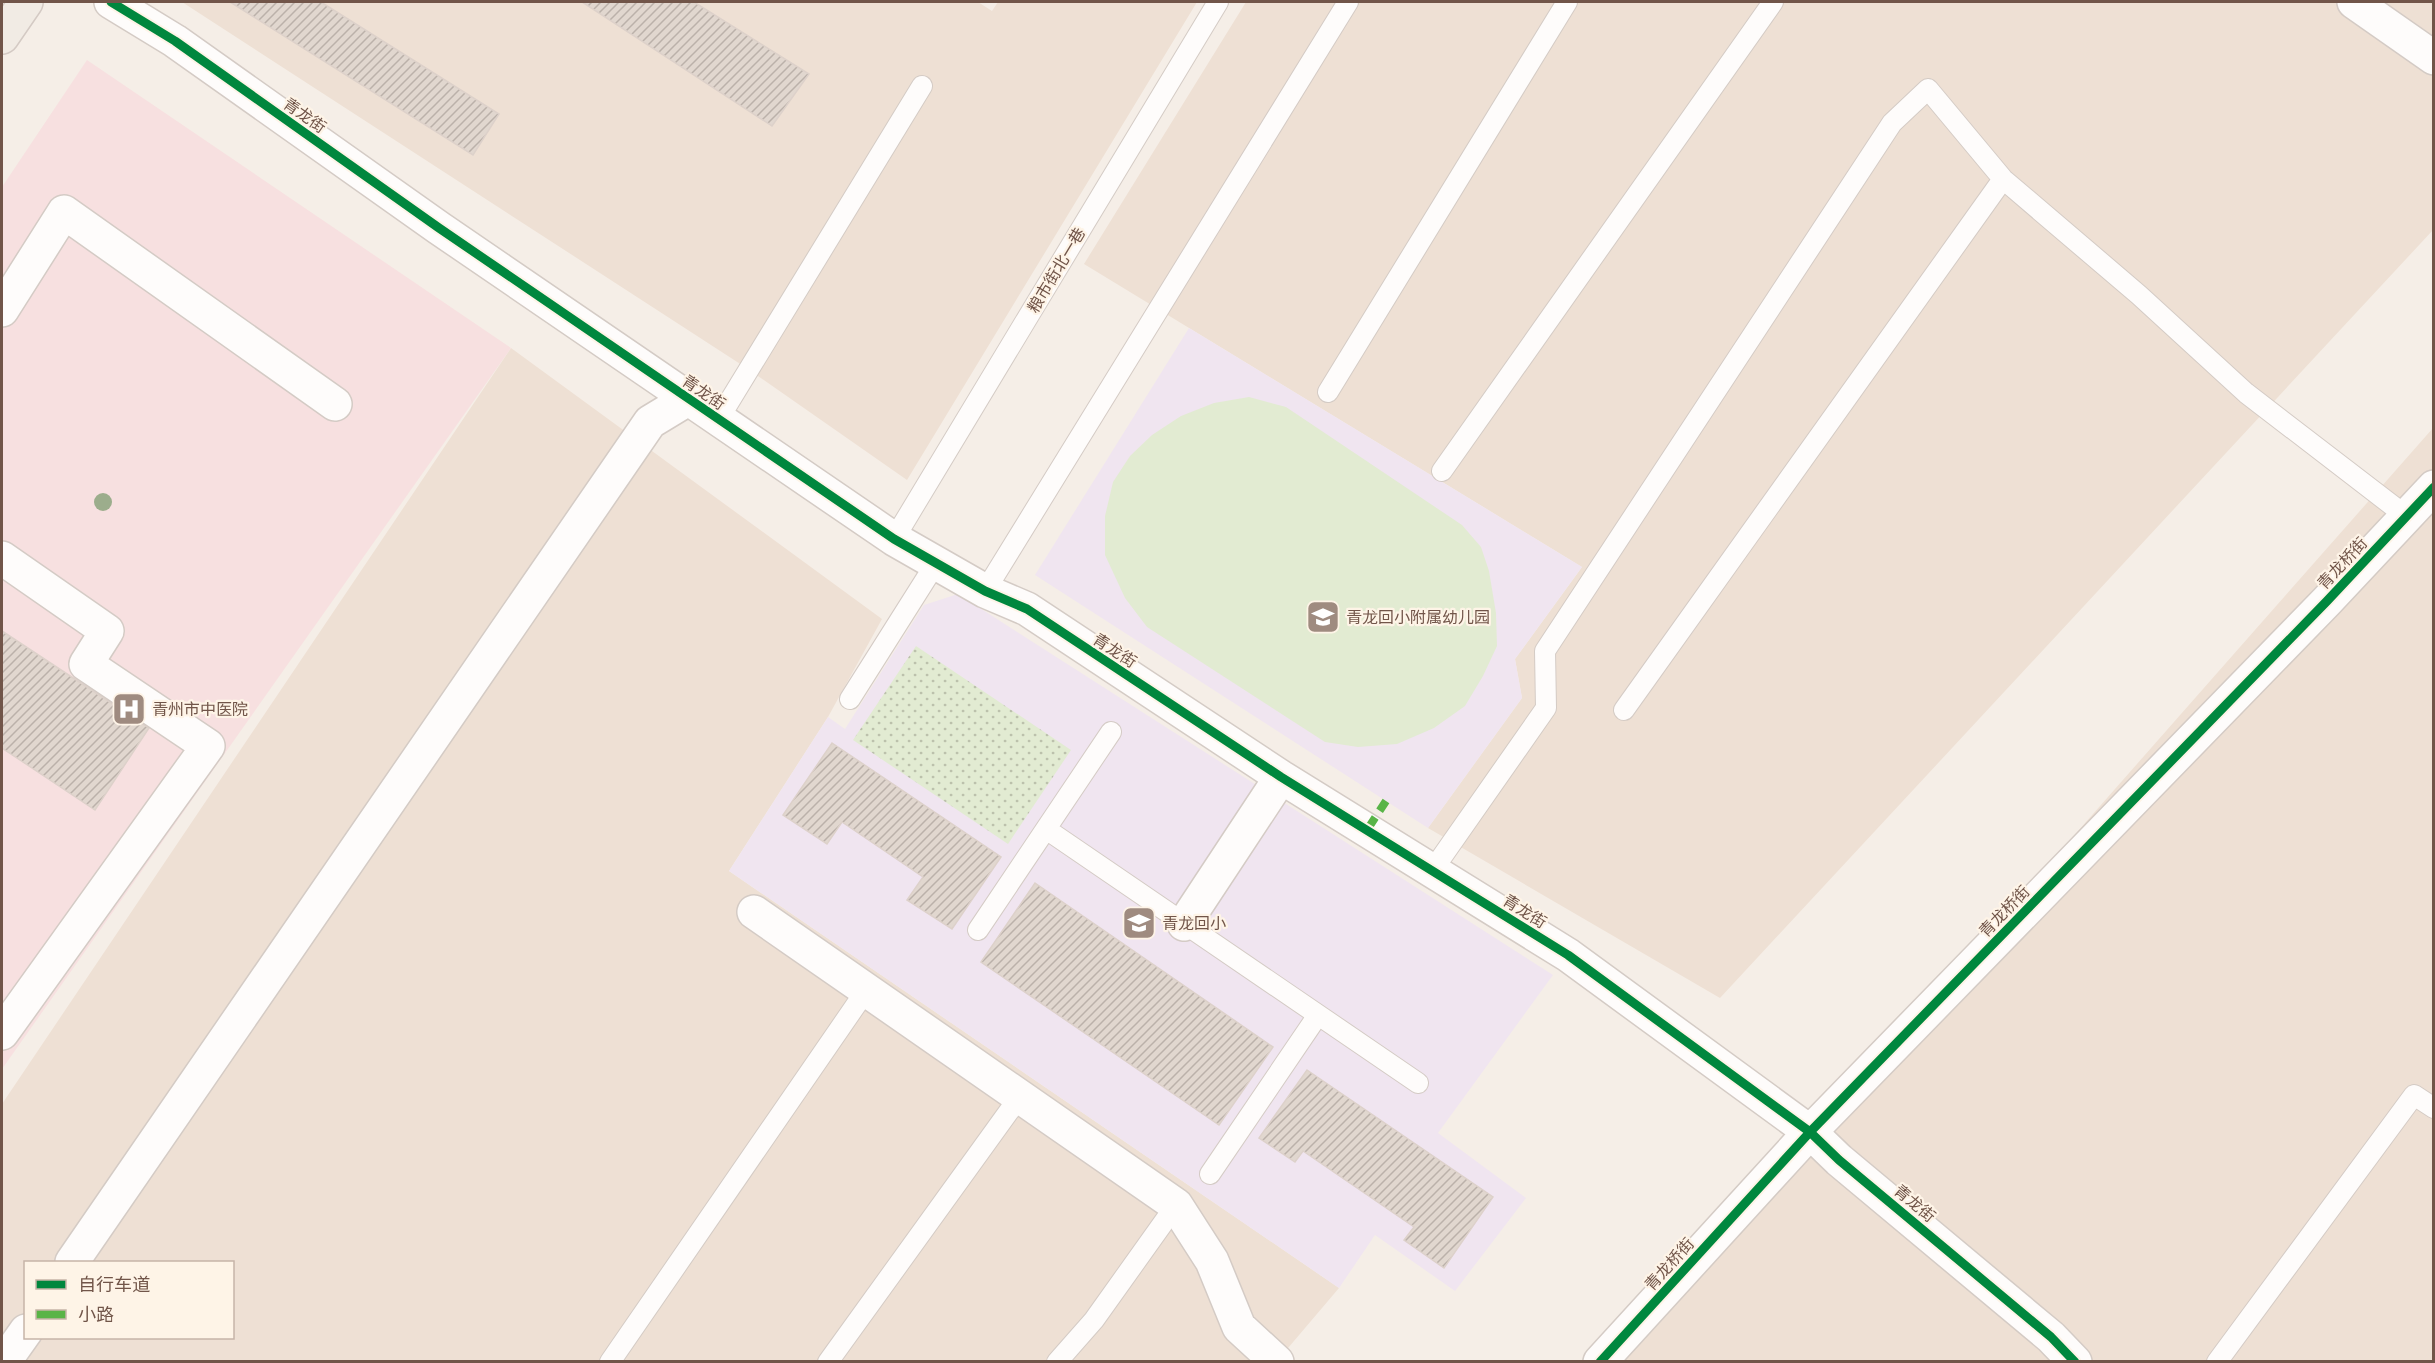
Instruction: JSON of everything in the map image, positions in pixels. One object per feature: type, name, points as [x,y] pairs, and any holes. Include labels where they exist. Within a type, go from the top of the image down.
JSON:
[{"type":"main road","points":[[2,37],[26,2]]},
{"type":"street","name":"青龙街","points":[[111,2],[175,41],[439,228],[894,539],[984,591],[1027,609],[1281,777],[1568,955],[1810,1132],[2051,1336],[2075,1362]]},
{"type":"street","points":[[2354,2],[2433,58]]},
{"type":"street","points":[[2,310],[64,212],[335,404]]},
{"type":"street","points":[[73,1261],[650,422],[688,399]]},
{"type":"street","name":"青龙桥街","points":[[1600,1362],[1810,1132],[2319,609],[2433,487]]},
{"type":"street","points":[[2,558],[107,631],[86,664],[208,746],[2,1033]]},
{"type":"street","points":[[1184,924],[1281,777]]},
{"type":"street","points":[[754,912],[1176,1205],[1212,1261],[1239,1327],[1276,1362]]},
{"type":"street","points":[[4,1362],[24,1334]]},
{"type":"lane","name":"粮市街北一巷","points":[[894,539],[1218,2]]},
{"type":"lane","points":[[984,591],[1348,2]]},
{"type":"lane","points":[[1328,392],[1567,2]]},
{"type":"lane","points":[[1442,471],[1773,2]]},
{"type":"lane","points":[[718,420],[922,86]]},
{"type":"lane","points":[[1432,871],[1546,708],[1545,651],[1892,123],[1928,89],[2003,179],[2139,295],[2246,393],[2406,516]]},
{"type":"lane","points":[[1624,710],[2003,179]]},
{"type":"lane","points":[[850,699],[936,563]]},
{"type":"lane","points":[[978,930],[1111,732]]},
{"type":"lane","points":[[1046,829],[1418,1083]]},
{"type":"lane","points":[[610,1362],[867,989]]},
{"type":"lane","points":[[1209,1174],[1318,1015]]},
{"type":"lane","points":[[2217,1362],[2414,1095],[2433,1108]]},
{"type":"lane","points":[[828,1362],[1020,1096]]},
{"type":"lane","points":[[1058,1362],[1094,1320],[1176,1205]]},
{"type":"shaded area","points":[[182,2],[978,2],[992,11],[998,2],[1197,2],[907,480],[748,369]]},
{"type":"shaded area","points":[[1246,2],[2433,2],[2433,230],[1720,998],[1428,828],[1522,698],[1515,659],[1582,567],[1084,264]]},
{"type":"shaded area","name":"青州市中医院","points":[[87,60],[511,348],[2,1069],[2,187]]},
{"type":"shaded area","name":"青龙回小附属幼儿园","points":[[1189,328],[1582,567],[1515,659],[1522,698],[1428,828],[1035,575]]},
{"type":"shaded area","points":[[511,348],[882,619],[828,717],[729,871],[1339,1288],[1277,1361],[2,1362],[2,1104]]},
{"type":"shaded area","points":[[2433,428],[2433,1361],[1611,1361]]},
{"type":"shaded area","name":"青龙回小","points":[[958,594],[1553,975],[1438,1133],[1526,1198],[1455,1291],[1375,1235],[1339,1288],[729,871],[828,717],[845,729],[924,605]]},
{"type":"green space","name":"青龙回小附属幼儿园","points":[[1249,397],[1286,407],[1462,525],[1481,547],[1489,571],[1496,613],[1497,646],[1465,706],[1434,728],[1397,744],[1358,747],[1325,742],[1147,627],[1125,598],[1105,555],[1105,516],[1113,482],[1130,456],[1152,435],[1181,416],[1214,403]]},
{"type":"green space","points":[[916,646],[1071,750],[1008,844],[853,740]]},
{"type":"building","points":[[230,2],[321,2],[499,114],[473,155]]},
{"type":"building","points":[[582,2],[694,2],[809,74],[772,126]]},
{"type":"building","points":[[2,631],[149,728],[95,810],[2,748]]},
{"type":"building","points":[[832,743],[1001,857],[952,929],[907,900],[923,877],[842,822],[827,844],[783,815]]},
{"type":"building","points":[[1035,883],[1273,1047],[1219,1125],[981,962]]},
{"type":"building","points":[[1307,1070],[1493,1197],[1444,1268],[1404,1240],[1414,1227],[1303,1151],[1295,1162],[1259,1138]]},
{"type":"marked path","points":[[1367,830],[1386,801]]},
{"type":"cycle path","points":[[111,2],[175,41],[439,228],[894,539],[985,591],[1027,609],[1281,777],[1568,955],[1810,1132],[1839,1160],[2051,1337],[2075,1362]]},
{"type":"cycle path","points":[[1600,1362],[1810,1132],[2327,601],[2434,487]]},
{"type":"place","name":"青龙回小附属幼儿园","points":[[1323,617]]},
{"type":"place","name":"青州市中医院","points":[[129,709]]},
{"type":"place","name":"青龙回小","points":[[1139,923]]}]
